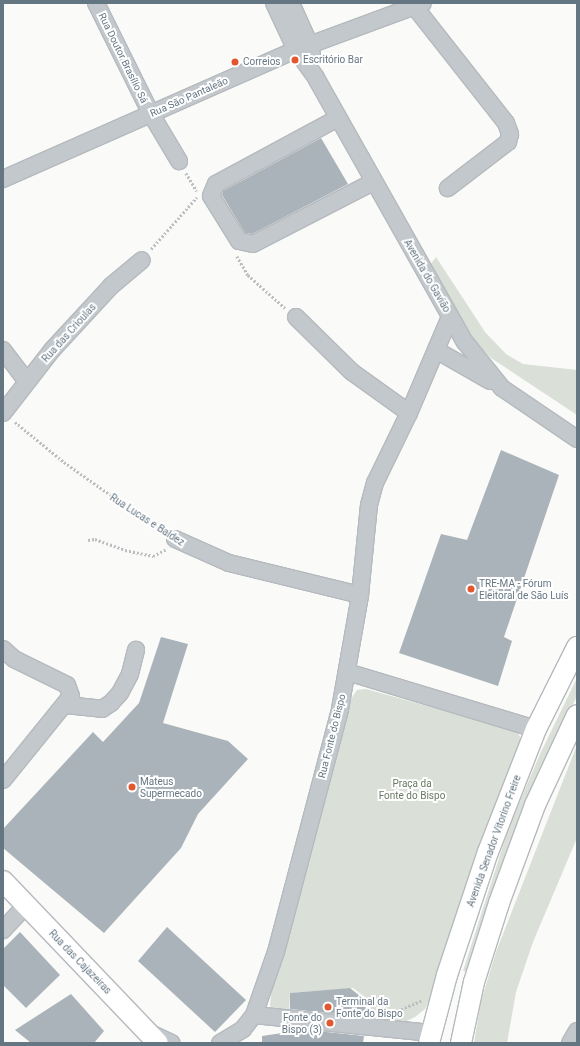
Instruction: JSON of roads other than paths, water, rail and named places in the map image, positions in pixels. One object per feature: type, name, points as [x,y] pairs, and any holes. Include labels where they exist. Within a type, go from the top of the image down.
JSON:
[{"type":"main road","name":"Avenida Senador Vitorino Freire","points":[[430,1038],[447,975],[488,852],[536,729],[577,647]]},
{"type":"main road","points":[[461,1043],[474,982],[498,903],[535,805],[577,714]]},
{"type":"main road","name":"Rua das Cajazeiras","points":[[3,881],[153,1037]]},
{"type":"street","name":"Rua Doutor Brasílio Sá","points":[[96,3],[151,114]]},
{"type":"street","name":"Avenida do Gavião","points":[[274,3],[303,47]]},
{"type":"street","name":"Avenida do Gavião","points":[[291,3],[303,47],[316,78],[450,317],[477,358],[502,388],[577,439]]},
{"type":"street","name":"Rua São Pantaleão","points":[[3,179],[303,47],[419,5]]},
{"type":"street","points":[[419,5],[506,123],[510,134],[508,142],[448,188]]},
{"type":"street","points":[[151,114],[179,161]]},
{"type":"street","points":[[338,118],[216,184],[211,196],[239,241],[253,244],[374,182]]},
{"type":"street","name":"Rua das Crioulas","points":[[3,412],[26,381],[111,286],[142,260]]},
{"type":"street","points":[[296,317],[352,372],[409,413]]},
{"type":"street","name":"Rua Fonte do Bispo","points":[[220,1043],[243,1029],[254,1015],[278,944],[340,709],[360,595],[371,498],[390,449],[409,413],[450,317]]},
{"type":"street","points":[[3,350],[26,381]]},
{"type":"street","points":[[436,350],[502,388]]},
{"type":"street","name":"Rua Lucas e Baldez","points":[[175,539],[229,564],[360,595]]},
{"type":"street","points":[[3,649],[14,659],[56,678],[68,697],[102,709],[111,703],[120,693],[130,674],[136,650]]},
{"type":"street","points":[[347,672],[536,729]]},
{"type":"street","points":[[3,780],[68,697]]},
{"type":"street","points":[[3,930],[26,905]]},
{"type":"street","points":[[254,1015],[430,1038]]},
{"type":"street","points":[[570,1043],[577,1030]]},
{"type":"street","points":[[153,1037],[172,1043]]},
{"type":"place","name":"Escritório Bar","points":[[295,60]]},
{"type":"place","name":"Correios","points":[[235,62]]},
{"type":"place","name":"TRE-MA - Fórum Eleitoral de São Luís","points":[[471,589]]},
{"type":"place","name":"Mateus Supermecado","points":[[132,787]]},
{"type":"place","name":"Terminal da Fonte do Bispo","points":[[328,1007]]},
{"type":"place","name":"Fonte do Bispo (3)","points":[[330,1023]]},
{"type":"park label","name":"Praça da Fonte do Bispo","points":[[412,788]]}]
